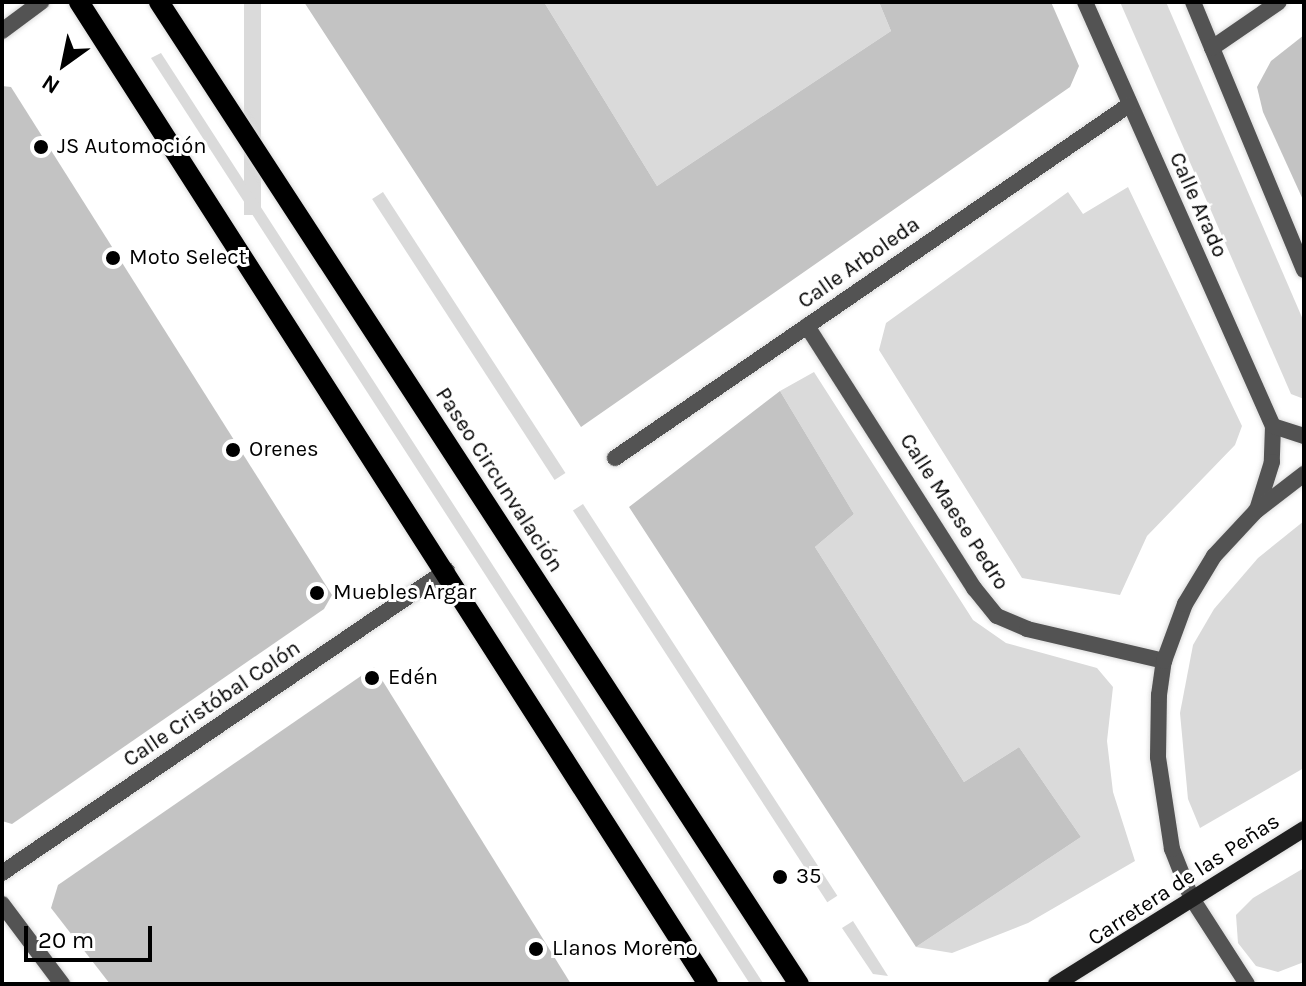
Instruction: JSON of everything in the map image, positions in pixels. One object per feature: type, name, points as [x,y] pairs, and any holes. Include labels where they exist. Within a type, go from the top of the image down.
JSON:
[{"type":"main road","points":[[79,2],[447,570],[708,984]]},
{"type":"main road","name":"Paseo Circunvalación","points":[[159,2],[799,984]]},
{"type":"main road","name":"Carretera de las Peñas","points":[[1056,984],[1084,976],[1191,897],[1304,829]]},
{"type":"street","points":[[2,31],[41,2]]},
{"type":"street","name":"Calle Arado","points":[[1085,2],[1273,426],[1272,462],[1256,511]]},
{"type":"street","points":[[1193,2],[1304,270]]},
{"type":"street","points":[[1212,48],[1279,2]]},
{"type":"street","name":"Calle Arboleda","points":[[615,458],[1129,105]]},
{"type":"street","name":"Calle Maese Pedro","points":[[807,326],[997,616],[1027,629],[1164,661]]},
{"type":"street","points":[[1273,426],[1304,436]]},
{"type":"street","points":[[1247,984],[1191,897],[1163,813],[1158,757],[1164,661],[1185,604],[1214,556],[1256,511],[1304,474]]},
{"type":"street","name":"Calle Cristóbal Colón","points":[[2,873],[447,570]]},
{"type":"street","points":[[2,904],[62,984]]},
{"type":"shaded area","points":[[244,2],[261,2],[261,215],[244,215]]},
{"type":"shaded area","points":[[544,2],[879,2],[891,31],[657,186]]},
{"type":"shaded area","points":[[1120,2],[1166,2],[1304,322],[1304,399],[1291,394]]},
{"type":"shaded area","points":[[161,53],[763,983],[750,984],[151,58]]},
{"type":"shaded area","points":[[1128,187],[1242,426],[1235,445],[1147,536],[1120,595],[1022,578],[879,350],[886,323],[1068,192],[1083,214]]},
{"type":"shaded area","points":[[383,192],[565,473],[555,480],[372,199]]},
{"type":"shaded area","points":[[814,372],[973,620],[1006,643],[1097,668],[1113,687],[1107,741],[1113,792],[1135,861],[1028,923],[952,953],[916,947],[1081,837],[1019,747],[964,782],[815,547],[854,514],[780,391]]},
{"type":"shaded area","points":[[583,504],[837,896],[827,902],[573,511]]},
{"type":"shaded area","points":[[1304,521],[1304,768],[1200,828],[1188,799],[1180,713],[1193,645],[1214,609],[1258,558]]},
{"type":"shaded area","points":[[1304,868],[1304,962],[1278,972],[1256,966],[1238,943],[1236,915],[1253,898]]},
{"type":"shaded area","points":[[853,921],[888,976],[873,974],[842,928]]},
{"type":"building","points":[[304,2],[544,2],[657,186],[891,31],[879,2],[1051,2],[1079,66],[1070,87],[581,427]]},
{"type":"building","points":[[1304,35],[1304,202],[1263,112],[1257,87],[1271,61]]},
{"type":"building","points":[[2,86],[11,87],[332,595],[324,609],[12,824],[2,821]]},
{"type":"building","points":[[780,391],[854,514],[815,547],[964,782],[1019,747],[1081,837],[916,947],[629,507]]},
{"type":"building","points":[[374,667],[571,984],[110,984],[51,908],[58,885]]},
{"type":"place","name":"JS Automoción","points":[[41,147]]},
{"type":"place","name":"Moto Select","points":[[113,258]]},
{"type":"place","name":"Orenes","points":[[233,450]]},
{"type":"place","name":"Muebles Argar","points":[[317,593]]},
{"type":"place","name":"Edén","points":[[372,678]]},
{"type":"place","name":"35","points":[[780,877]]},
{"type":"place","name":"Llanos Moreno","points":[[536,949]]}]
